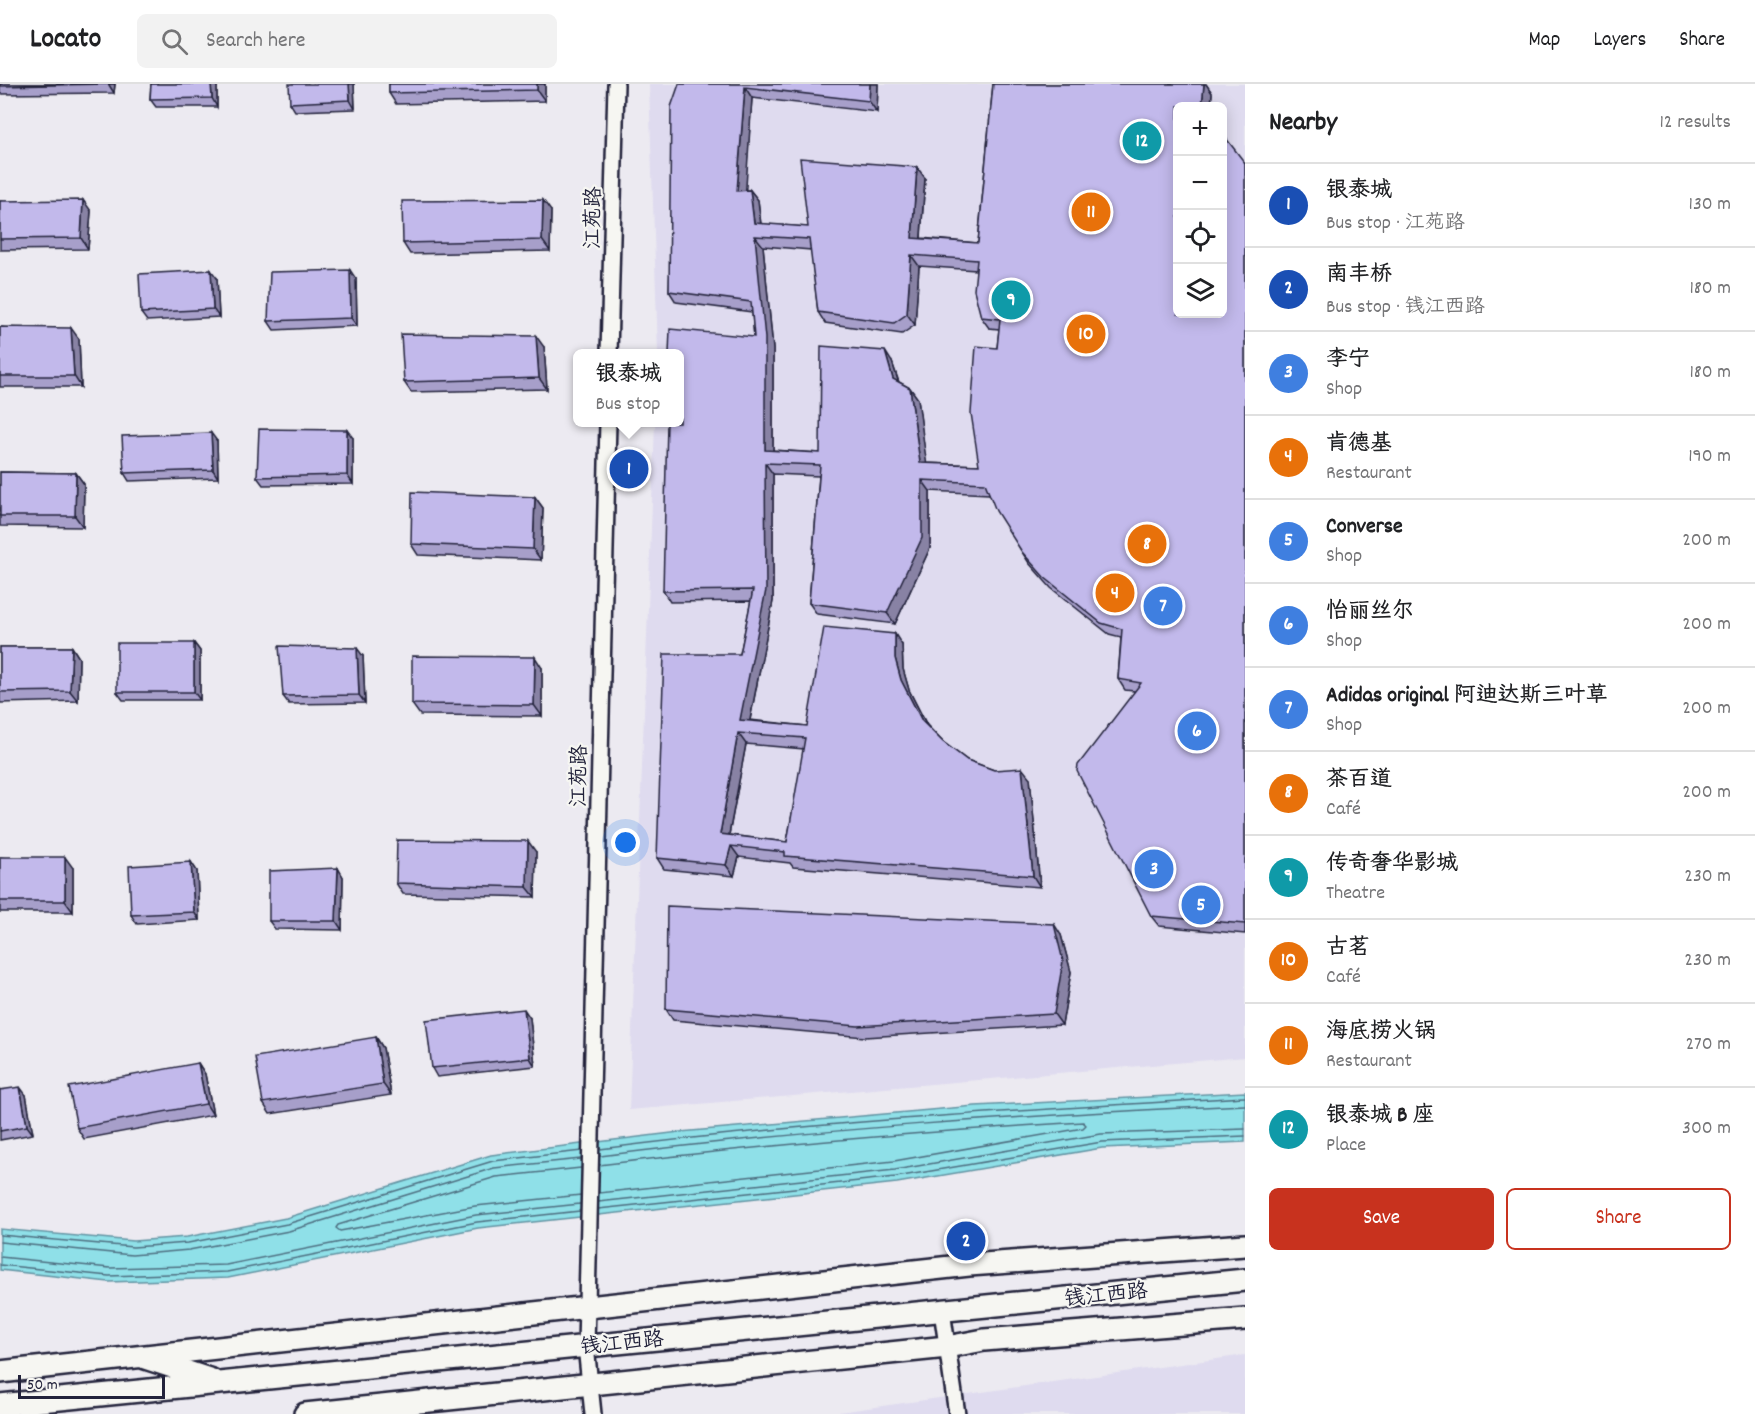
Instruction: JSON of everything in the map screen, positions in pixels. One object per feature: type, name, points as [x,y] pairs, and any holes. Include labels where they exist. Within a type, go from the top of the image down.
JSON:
[{"type":"main road","points":[[0,1372],[969,1265],[1245,1245]]},
{"type":"main road","name":"钱江西路","points":[[0,1405],[1245,1280]]},
{"type":"main road","points":[[942,1311],[959,1331],[984,1340]]},
{"type":"main road","points":[[305,1414],[947,1347],[984,1340],[1245,1319]]},
{"type":"main road","points":[[142,1357],[221,1383]]},
{"type":"street","name":"江苑路","points":[[609,349],[616,84]]},
{"type":"street","name":"江苑路","points":[[593,1414],[586,1346],[608,427]]},
{"type":"street","points":[[942,1311],[957,1414]]},
{"type":"shaded area","points":[[649,84],[1245,84],[1245,1057],[629,1110],[655,427],[684,427],[684,349],[658,349]]},
{"type":"shaded area","points":[[1245,1355],[1245,1414],[825,1414]]},
{"type":"water","points":[[1245,1092],[1245,1142],[1102,1148],[897,1183],[478,1228],[228,1278],[109,1282],[0,1270],[0,1229],[133,1241],[187,1237],[286,1218],[491,1155],[680,1132],[975,1106]]},
{"type":"building","points":[[0,84],[109,84],[0,86]]},
{"type":"building","points":[[151,84],[211,84],[212,98],[150,99]]},
{"type":"building","points":[[289,84],[349,84],[350,100],[290,103]]},
{"type":"building","points":[[389,84],[537,84],[537,90],[389,93]]},
{"type":"building","points":[[679,84],[870,84],[869,101],[745,87],[737,191],[750,190],[754,223],[808,227],[800,158],[917,167],[912,238],[978,243],[993,84],[1204,84],[1202,102],[1173,102],[1173,318],[1227,318],[1227,140],[1245,163],[1245,924],[1151,916],[1077,771],[1078,765],[1141,683],[1118,679],[1122,629],[1101,623],[1044,577],[1022,552],[996,511],[985,483],[922,480],[922,538],[887,613],[809,603],[820,465],[765,463],[766,590],[740,720],[807,726],[824,627],[895,634],[895,658],[901,680],[922,721],[943,742],[967,760],[994,770],[1022,768],[1033,876],[785,856],[785,852],[731,846],[726,865],[657,858],[664,654],[740,654],[753,590],[663,591],[667,427],[684,427],[684,349],[669,349],[670,329],[754,337],[751,302],[669,291],[671,107]],"holes":[[[755,236],[809,239],[818,312],[894,323],[907,314],[911,255],[977,260],[974,290],[981,317],[1000,319],[997,348],[976,346],[971,413],[979,465],[920,463],[910,388],[893,379],[885,351],[821,346],[820,453],[765,450],[765,338]],[[738,733],[805,738],[787,842],[720,834]]]},
{"type":"building","points":[[83,200],[81,238],[0,239],[0,201]]},
{"type":"building","points":[[543,200],[542,240],[403,243],[402,201]]},
{"type":"building","points":[[211,270],[213,309],[141,313],[139,274]]},
{"type":"building","points":[[350,270],[351,318],[268,321],[270,272]]},
{"type":"building","points":[[0,327],[71,328],[74,376],[0,376]]},
{"type":"building","points":[[401,334],[536,336],[539,378],[404,382]]},
{"type":"building","points":[[259,429],[347,430],[347,475],[257,477]]},
{"type":"building","points":[[211,433],[213,470],[124,473],[122,436]]},
{"type":"building","points":[[0,472],[76,473],[75,516],[0,516]]},
{"type":"building","points":[[412,492],[535,497],[533,549],[411,544]]},
{"type":"building","points":[[117,643],[194,643],[194,692],[117,692]]},
{"type":"building","points":[[279,646],[357,648],[359,695],[283,696]]},
{"type":"building","points":[[0,647],[72,647],[70,691],[0,692]]},
{"type":"building","points":[[412,656],[535,657],[534,705],[412,704]]},
{"type":"building","points":[[397,840],[528,841],[527,887],[396,883]]},
{"type":"building","points":[[0,857],[65,857],[65,901],[0,901]]},
{"type":"building","points":[[191,862],[194,912],[131,915],[129,866]]},
{"type":"building","points":[[338,868],[336,921],[269,921],[269,871]]},
{"type":"building","points":[[667,906],[1054,924],[1063,961],[1054,1014],[858,1026],[666,1009]]},
{"type":"building","points":[[524,1009],[530,1058],[432,1068],[426,1020]]},
{"type":"building","points":[[376,1037],[383,1084],[263,1103],[255,1057]]},
{"type":"building","points":[[198,1063],[206,1104],[77,1128],[69,1087]]},
{"type":"building","points":[[20,1087],[27,1126],[0,1131],[0,1090]]},
{"type":"place","name":"银泰城 B 座","points":[[1142,141]]},
{"type":"place","name":"海底捞火锅","points":[[1091,212]]},
{"type":"place","name":"传奇奢华影城","points":[[1011,300]]},
{"type":"place","name":"古茗","points":[[1086,334]]},
{"type":"place","name":"银泰城","points":[[629,469]]},
{"type":"place","name":"茶百道","points":[[1147,544]]},
{"type":"place","name":"肯德基","points":[[1115,593]]},
{"type":"place","name":"Adidas original 阿迪达斯三叶草","points":[[1163,606]]},
{"type":"place","name":"怡丽丝尔","points":[[1197,731]]},
{"type":"place","name":"李宁","points":[[1154,869]]},
{"type":"place","name":"Converse","points":[[1201,905]]},
{"type":"place","name":"南丰桥","points":[[966,1241]]}]
